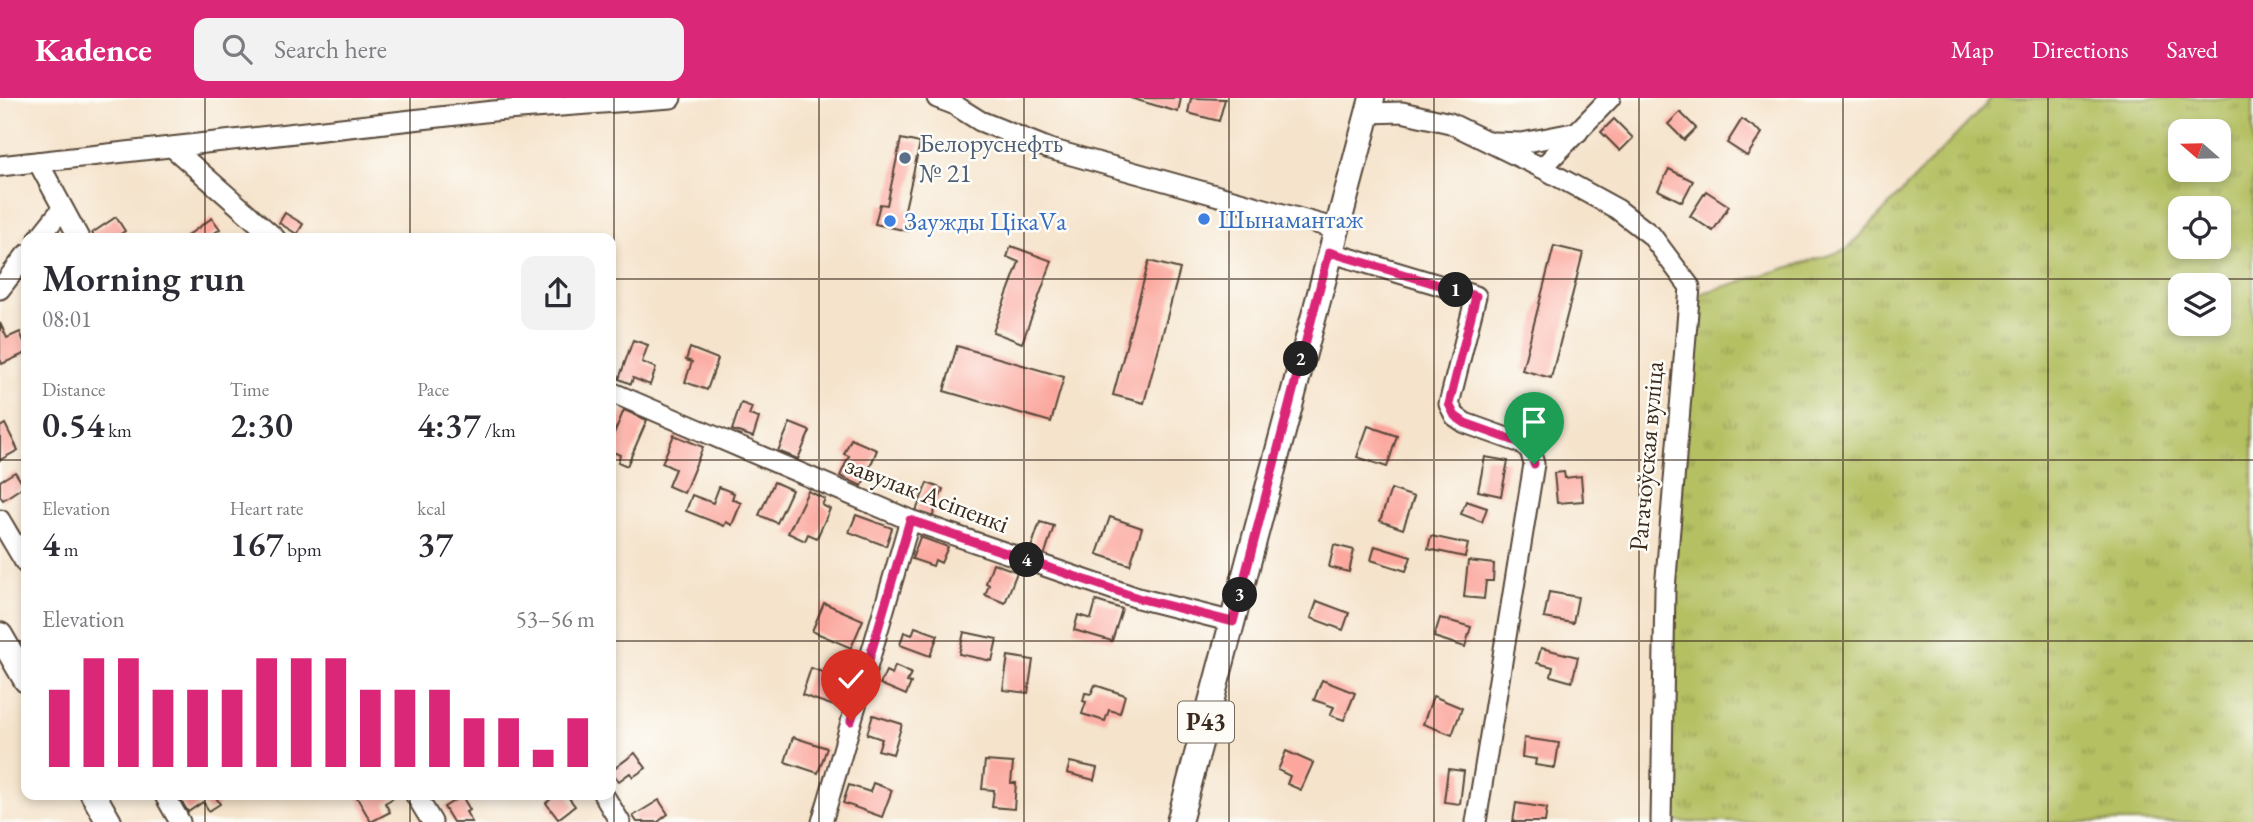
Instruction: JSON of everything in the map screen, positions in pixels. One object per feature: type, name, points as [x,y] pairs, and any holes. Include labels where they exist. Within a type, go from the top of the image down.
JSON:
[{"type":"main road","name":"Р43","points":[[1179,822],[1370,105]]},
{"type":"main road","points":[[0,635],[21,671]]},
{"type":"main road","points":[[96,800],[109,822]]},
{"type":"street","points":[[0,166],[492,111],[671,98]]},
{"type":"street","points":[[937,98],[953,104],[980,121],[1050,149],[1333,241],[1476,296],[1449,404],[1455,416],[1465,423],[1521,443],[1531,450],[1534,464],[1476,822]]},
{"type":"street","points":[[1542,168],[1610,98]]},
{"type":"street","name":"Рагачоўская вуліца","points":[[1370,105],[1450,123],[1542,168],[1617,209],[1651,236],[1690,287],[1665,589],[1661,822]]},
{"type":"street","points":[[1490,142],[1522,142],[1578,132]]},
{"type":"street","points":[[173,148],[269,233]]},
{"type":"street","points":[[38,162],[76,233]]},
{"type":"street","points":[[43,233],[62,209]]},
{"type":"street","points":[[0,289],[21,262]]},
{"type":"street","name":"завулак Асіпенкі","points":[[616,394],[910,520],[1138,598],[1233,622]]},
{"type":"street","points":[[0,520],[21,556]]},
{"type":"street","points":[[822,822],[910,520]]},
{"type":"street","points":[[167,800],[180,822]]},
{"type":"street","points":[[419,800],[432,822]]},
{"type":"street","points":[[607,800],[620,822]]},
{"type":"green space","points":[[1992,98],[2253,98],[2253,822],[1665,822],[1669,586],[1696,295],[1846,250]]},
{"type":"building","points":[[1130,98],[1181,98],[1178,112]]},
{"type":"building","points":[[1191,98],[1225,99],[1219,121],[1188,113]]},
{"type":"building","points":[[1680,112],[1696,128],[1684,140],[1668,124]]},
{"type":"building","points":[[1614,119],[1633,138],[1620,151],[1601,132]]},
{"type":"building","points":[[1742,119],[1762,133],[1747,156],[1727,143]]},
{"type":"building","points":[[901,139],[920,143],[905,209],[912,211],[908,231],[875,224],[880,204],[887,205]]},
{"type":"building","points":[[1669,169],[1693,181],[1682,202],[1658,190]]},
{"type":"building","points":[[1706,191],[1729,206],[1713,231],[1690,216]]},
{"type":"building","points":[[285,213],[303,224],[295,233],[279,223]]},
{"type":"building","points":[[116,217],[125,231],[122,233],[92,233]]},
{"type":"building","points":[[212,218],[220,229],[215,233],[191,233]]},
{"type":"building","points":[[1011,246],[1052,261],[1022,343],[993,332],[1019,262],[1007,257]]},
{"type":"building","points":[[1554,246],[1583,253],[1551,378],[1522,370]]},
{"type":"building","points":[[1149,261],[1180,269],[1144,403],[1113,395]]},
{"type":"building","points":[[0,323],[7,338],[20,332],[21,355],[2,364]]},
{"type":"building","points":[[633,340],[648,345],[642,362],[656,368],[650,385],[633,378],[631,384],[619,379]]},
{"type":"building","points":[[957,346],[1064,377],[1051,422],[944,391]]},
{"type":"building","points":[[690,348],[718,359],[707,390],[685,382],[692,362],[686,360]]},
{"type":"building","points":[[741,403],[752,407],[749,415],[759,418],[753,437],[732,430]]},
{"type":"building","points":[[624,410],[647,420],[627,466],[618,462],[620,455],[616,453],[616,428]]},
{"type":"building","points":[[790,423],[810,431],[798,459],[778,451]]},
{"type":"building","points":[[5,424],[18,450],[0,460],[0,427]]},
{"type":"building","points":[[1368,426],[1397,436],[1387,467],[1357,457]]},
{"type":"building","points":[[674,435],[703,447],[684,493],[668,486],[675,469],[662,463]]},
{"type":"building","points":[[851,439],[877,450],[862,486],[840,476],[849,456],[844,454]]},
{"type":"building","points":[[1485,457],[1508,461],[1501,496],[1478,491]]},
{"type":"building","points":[[15,472],[21,481],[21,488],[3,500],[0,496],[0,481]]},
{"type":"building","points":[[1564,472],[1565,478],[1581,476],[1583,501],[1557,503],[1554,473]]},
{"type":"building","points":[[774,482],[792,490],[777,523],[759,515]]},
{"type":"building","points":[[927,483],[943,489],[932,518],[916,511]]},
{"type":"building","points":[[719,487],[734,493],[732,499],[741,503],[732,525],[726,522],[724,526],[686,511],[692,495],[713,503]]},
{"type":"building","points":[[1391,489],[1414,497],[1403,529],[1380,521]]},
{"type":"building","points":[[808,491],[825,499],[822,505],[830,509],[817,538],[808,534],[805,541],[788,533]]},
{"type":"building","points":[[1466,501],[1487,508],[1482,522],[1461,514]]},
{"type":"building","points":[[856,515],[892,528],[886,546],[849,532]]},
{"type":"building","points":[[1110,517],[1142,528],[1130,565],[1097,554]]},
{"type":"building","points":[[1040,522],[1054,526],[1044,556],[1030,551]]},
{"type":"building","points":[[1431,536],[1468,544],[1465,557],[1428,549]]},
{"type":"building","points":[[920,537],[948,547],[941,563],[935,560],[933,566],[912,559]]},
{"type":"building","points":[[1334,545],[1354,550],[1349,572],[1329,567]]},
{"type":"building","points":[[1375,546],[1411,557],[1406,571],[1371,560]]},
{"type":"building","points":[[1468,561],[1494,564],[1493,581],[1486,581],[1484,599],[1464,597]]},
{"type":"building","points":[[993,563],[1017,572],[1005,603],[985,595]]},
{"type":"building","points":[[1549,592],[1578,597],[1573,623],[1544,618]]},
{"type":"building","points":[[1096,601],[1122,609],[1112,641],[1074,630],[1078,615],[1091,619]]},
{"type":"building","points":[[1317,601],[1349,613],[1343,630],[1311,618]]},
{"type":"building","points":[[824,603],[863,620],[851,648],[812,631]]},
{"type":"building","points":[[1440,618],[1471,627],[1465,647],[1434,637]]},
{"type":"building","points":[[915,627],[938,635],[930,656],[900,645],[904,632],[912,635]]},
{"type":"building","points":[[964,632],[997,639],[992,661],[959,654]]},
{"type":"building","points":[[1541,648],[1578,657],[1572,682],[1551,676],[1553,667],[1537,663]]},
{"type":"building","points":[[1008,656],[1033,660],[1028,693],[1003,690]]},
{"type":"building","points":[[895,666],[911,673],[907,682],[911,683],[906,695],[880,684],[886,671],[892,674]]},
{"type":"building","points":[[811,668],[846,680],[837,707],[802,695]]},
{"type":"building","points":[[1322,680],[1355,693],[1344,720],[1330,715],[1334,707],[1314,700]]},
{"type":"building","points":[[1095,685],[1125,695],[1120,713],[1109,710],[1105,721],[1082,714],[1086,702],[1083,701],[1085,693],[1091,694]]},
{"type":"building","points":[[1433,696],[1462,708],[1452,735],[1423,724]]},
{"type":"building","points":[[873,715],[902,724],[893,754],[878,750],[882,739],[867,734]]},
{"type":"building","points":[[793,737],[827,748],[818,773],[785,762]]},
{"type":"building","points":[[1524,738],[1559,743],[1555,768],[1535,765],[1536,759],[1522,757]]},
{"type":"building","points":[[1286,751],[1313,763],[1301,790],[1287,784],[1290,776],[1278,770]]},
{"type":"building","points":[[635,753],[646,768],[633,777],[630,773],[619,781],[616,777],[616,767]]},
{"type":"building","points":[[985,761],[1013,763],[1011,783],[1016,783],[1014,809],[992,807],[994,790],[982,789]]},
{"type":"building","points":[[1070,762],[1097,768],[1094,780],[1067,773]]},
{"type":"building","points":[[1448,769],[1464,771],[1460,804],[1444,802]]},
{"type":"building","points":[[873,783],[892,790],[882,817],[843,803],[849,785],[870,792]]},
{"type":"building","points":[[181,800],[218,800],[220,804],[209,811],[203,802],[188,812]]},
{"type":"building","points":[[358,800],[390,800],[385,803],[390,812],[371,822]]},
{"type":"building","points":[[455,800],[464,800],[470,810],[466,812],[472,822],[453,822],[444,807]]},
{"type":"building","points":[[550,800],[570,800],[575,806],[558,819],[546,803]]},
{"type":"building","points":[[659,800],[668,814],[658,822],[637,822],[633,816]]},
{"type":"building","points":[[1516,803],[1547,808],[1545,822],[1513,822]]},
{"type":"place","name":"Белоруснефть № 21","points":[[905,158]]},
{"type":"place","name":"Шынамантаж","points":[[1204,219]]},
{"type":"place","name":"Заужды ЦікаVа","points":[[890,221]]},
{"type":"route","points":[[851,721],[910,520],[1138,598],[1233,622],[1329,252],[1476,296],[1449,404],[1455,416],[1465,423],[1521,443],[1531,450],[1534,464]]}]
